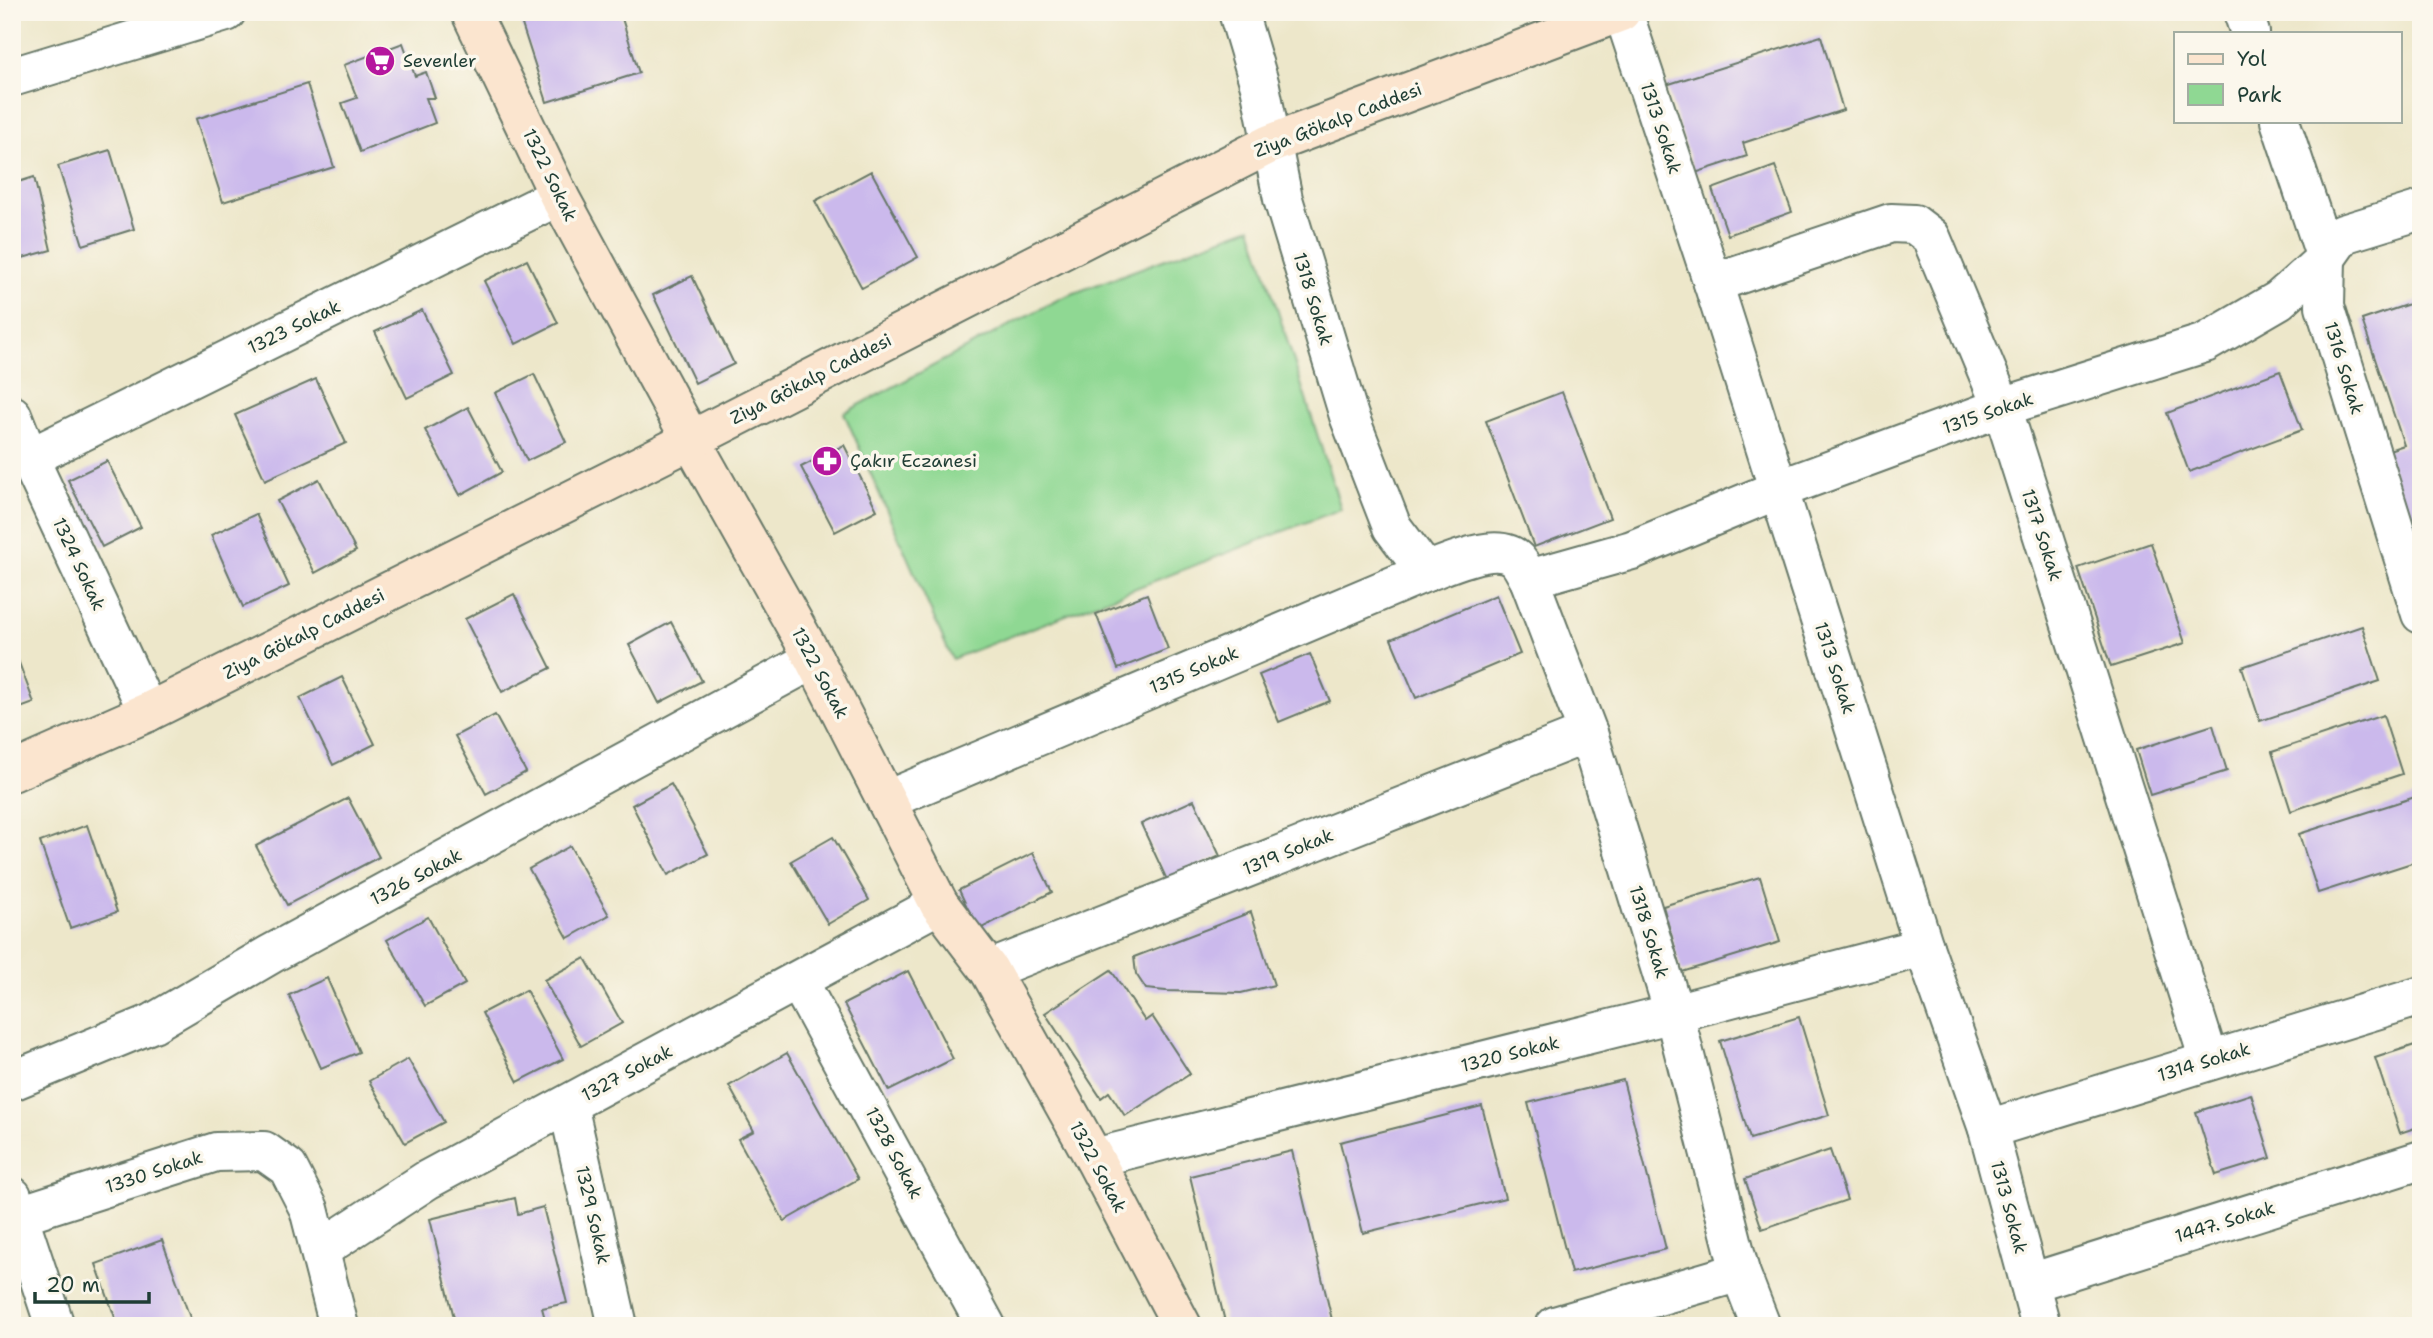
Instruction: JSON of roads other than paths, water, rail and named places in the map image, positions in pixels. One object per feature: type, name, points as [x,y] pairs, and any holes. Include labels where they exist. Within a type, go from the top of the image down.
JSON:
[{"type":"street","points":[[12,77],[226,12]]},
{"type":"street","name":"1318 Sokak","points":[[1238,12],[1260,86],[1283,199],[1349,416],[1392,527],[1426,572]]},
{"type":"street","name":"Ziya Gökalp Caddesi","points":[[12,772],[148,712],[691,440],[1270,144],[1622,12]]},
{"type":"street","name":"1313 Sokak","points":[[1622,12],[1713,284],[1924,947],[1988,1129],[2041,1326]]},
{"type":"street","points":[[2243,12],[2250,32]]},
{"type":"street","name":"1322 Sokak","points":[[471,13],[559,196],[814,659],[939,904],[989,970],[1094,1158],[1182,1326]]},
{"type":"street","name":"1316 Sokak","points":[[2280,122],[2326,258],[2325,306],[2421,614]]},
{"type":"street","name":"1323 Sokak","points":[[29,458],[559,196]]},
{"type":"street","name":"1315 Sokak","points":[[887,800],[1426,572],[1481,553],[1517,566],[1632,550],[1777,490],[2002,407],[2205,343],[2279,300],[2326,258],[2343,233],[2421,210]]},
{"type":"street","name":"1317 Sokak","points":[[1713,284],[1891,223],[1914,224],[1931,237],[2002,407],[2209,1060]]},
{"type":"street","name":"1324 Sokak","points":[[12,415],[29,458],[148,712]]},
{"type":"street","name":"1318 Sokak","points":[[1517,566],[1588,733],[1674,1013],[1740,1272],[1761,1326]]},
{"type":"street","name":"1326 Sokak","points":[[12,1081],[153,1023],[271,954],[814,659]]},
{"type":"street","name":"1319 Sokak","points":[[989,970],[1588,733]]},
{"type":"street","name":"1327 Sokak","points":[[320,1250],[428,1180],[939,904]]},
{"type":"street","name":"1320 Sokak","points":[[1094,1158],[1674,1013],[1924,947]]},
{"type":"street","name":"1328 Sokak","points":[[799,982],[986,1326]]},
{"type":"street","name":"1314 Sokak","points":[[1988,1129],[2421,996]]},
{"type":"street","name":"1329 Sokak","points":[[568,1105],[618,1326]]},
{"type":"street","name":"1330 Sokak","points":[[16,1205],[216,1152],[264,1152],[288,1168],[309,1209],[339,1326]]},
{"type":"street","name":"1447. Sokak","points":[[2030,1283],[2421,1160]]},
{"type":"street","points":[[16,1205],[50,1325]]},
{"type":"street","points":[[1555,1326],[1740,1272]]},
{"type":"place","name":"Sevenler","points":[[380,61]]},
{"type":"place","name":"Çakır Eczanesi","points":[[827,461]]}]
